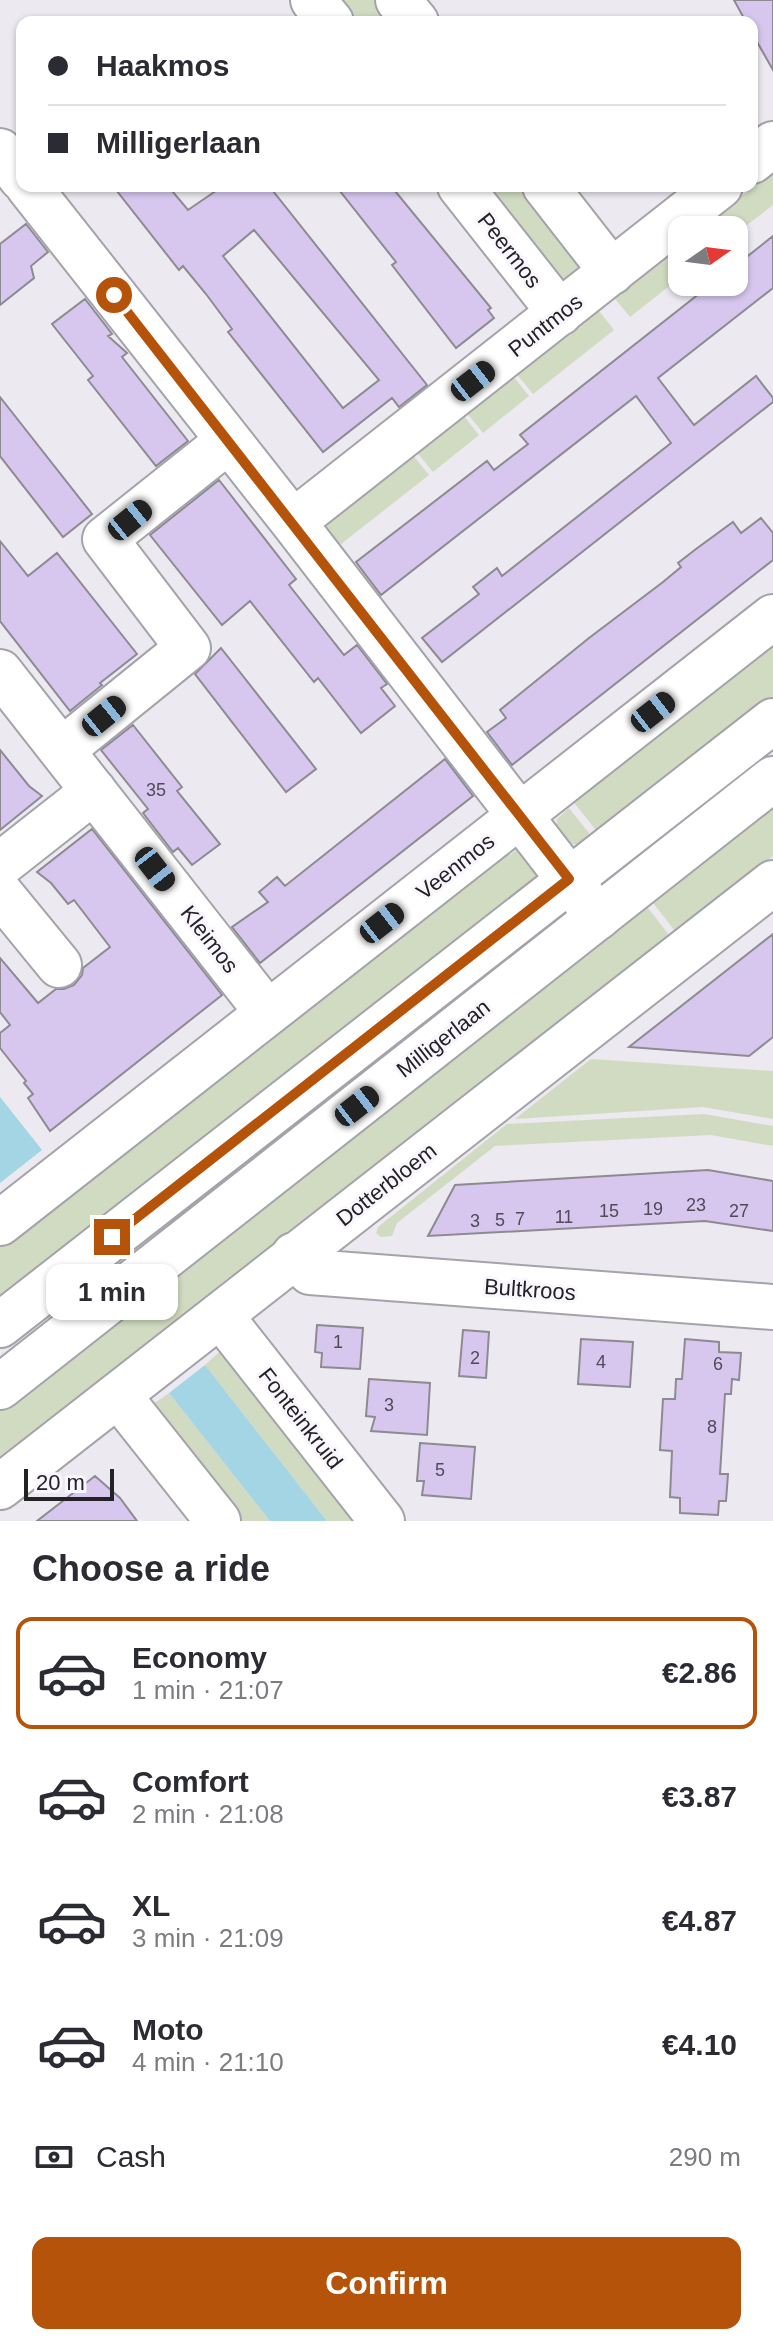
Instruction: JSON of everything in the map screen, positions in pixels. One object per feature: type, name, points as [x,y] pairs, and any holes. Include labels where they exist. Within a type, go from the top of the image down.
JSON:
[{"type":"street","points":[[313,0],[326,16]]},
{"type":"street","points":[[398,0],[411,16]]},
{"type":"street","points":[[0,151],[16,171]]},
{"type":"street","points":[[0,196],[16,184]]},
{"type":"street","points":[[33,192],[598,917]]},
{"type":"street","name":"Peermos","points":[[465,192],[560,313]]},
{"type":"street","points":[[550,192],[612,272]]},
{"type":"street","name":"Puntmos","points":[[293,522],[712,192]]},
{"type":"street","points":[[62,750],[188,648],[105,539],[228,441]]},
{"type":"street","name":"Veenmos","points":[[0,1223],[773,617]]},
{"type":"street","name":"Kleimos","points":[[0,672],[267,1012]]},
{"type":"street","points":[[0,1325],[773,721]]},
{"type":"street","name":"Milligerlaan","points":[[0,1387],[773,779]]},
{"type":"street","points":[[0,865],[94,791]]},
{"type":"street","name":"Dotterbloem","points":[[0,1487],[773,883]]},
{"type":"street","points":[[0,893],[59,965]]},
{"type":"street","name":"Bultkroos","points":[[294,1255],[310,1272],[773,1307]]},
{"type":"street","name":"Fonteinkruid","points":[[220,1315],[382,1521]]},
{"type":"street","points":[[118,1395],[218,1521]]},
{"type":"green space","points":[[340,0],[387,0],[389,16],[355,16]]},
{"type":"green space","points":[[773,171],[773,205],[748,224],[748,216],[716,216],[746,192],[758,192],[758,183]]},
{"type":"green space","points":[[476,192],[538,192],[590,262],[555,290]]},
{"type":"green space","points":[[668,251],[668,287],[630,317],[608,290]]},
{"type":"green space","points":[[592,302],[614,330],[533,394],[515,372]]},
{"type":"green space","points":[[512,375],[529,396],[483,433],[466,412]]},
{"type":"green space","points":[[462,414],[479,435],[433,472],[416,451]]},
{"type":"green space","points":[[412,454],[429,475],[336,548],[325,534],[327,522]]},
{"type":"green space","points":[[773,641],[773,708],[604,840],[571,799]]},
{"type":"green space","points":[[773,788],[773,856],[675,931],[643,890]]},
{"type":"green space","points":[[569,808],[597,843],[589,849],[567,842],[556,829],[557,819]]},
{"type":"green space","points":[[502,844],[510,855],[523,844],[542,863],[537,889],[0,1316],[0,1237]]},
{"type":"green space","points":[[638,895],[669,935],[668,939],[232,1281],[228,1278],[214,1290],[221,1301],[125,1375],[117,1366],[105,1375],[113,1386],[0,1463],[0,1396]]},
{"type":"green space","points":[[591,1059],[773,1071],[773,1119],[703,1107],[515,1119]]},
{"type":"green space","points":[[704,1114],[773,1126],[773,1146],[711,1135],[495,1146],[397,1223],[392,1236],[381,1237],[376,1233],[378,1227],[507,1124]]},
{"type":"green space","points":[[229,1343],[369,1521],[327,1521],[205,1365]]},
{"type":"green space","points":[[169,1393],[270,1521],[239,1521],[146,1409]]},
{"type":"water","points":[[0,1097],[42,1150],[0,1183]]},
{"type":"water","points":[[205,1365],[327,1521],[270,1521],[169,1393]]},
{"type":"building","points":[[734,0],[773,0],[773,70],[758,44],[758,16],[743,16]]},
{"type":"building","points":[[118,192],[173,192],[188,210],[214,192],[274,192],[427,385],[399,407],[392,398],[323,452],[228,332],[232,329],[183,266],[179,270]],"holes":[[[254,230],[379,380],[343,408],[223,256]]]},
{"type":"building","points":[[341,192],[396,192],[491,308],[488,310],[494,318],[456,348],[392,265],[396,262]]},
{"type":"building","points":[[26,224],[48,252],[31,266],[34,278],[0,305],[0,244]]},
{"type":"building","points":[[773,236],[773,288],[658,378],[694,425],[756,376],[773,402],[442,662],[422,638],[479,594],[473,587],[497,568],[502,576],[671,443],[636,396],[381,595],[356,562],[487,461],[494,470],[528,444],[520,435],[696,296],[748,296],[748,256]]},
{"type":"building","points":[[85,299],[112,334],[108,336],[127,353],[122,357],[188,441],[156,466],[88,380],[93,376],[52,324]]},
{"type":"building","points":[[0,397],[92,514],[63,537],[0,456]]},
{"type":"building","points":[[219,480],[296,579],[289,585],[344,655],[357,645],[387,684],[381,688],[395,706],[361,733],[318,678],[314,682],[250,601],[222,625],[150,535]]},
{"type":"building","points":[[761,518],[773,533],[773,560],[512,765],[487,732],[506,718],[500,710],[663,582],[681,567],[678,563],[696,549],[733,522],[741,533]]},
{"type":"building","points":[[0,541],[28,576],[57,553],[137,654],[70,711],[0,621]]},
{"type":"building","points":[[221,648],[316,769],[286,792],[195,674]]},
{"type":"building","points":[[133,725],[182,787],[177,791],[220,844],[192,865],[178,848],[173,852],[143,813],[148,809],[101,750]]},
{"type":"building","points":[[0,750],[29,786],[42,796],[0,830]]},
{"type":"building","points":[[445,759],[473,796],[260,963],[232,927],[268,902],[259,892],[277,877],[285,886]]},
{"type":"building","points":[[92,829],[222,995],[50,1131],[28,1098],[33,1094],[24,1083],[26,1081],[0,1048],[0,1033],[10,1025],[0,1012],[0,958],[38,1003],[56,989],[74,985],[83,968],[110,947],[74,900],[68,904],[51,883],[37,872]]},
{"type":"building","points":[[773,934],[773,1037],[749,1056],[629,1047]]},
{"type":"building","points":[[708,1170],[773,1181],[773,1231],[705,1221],[428,1236],[455,1185]]},
{"type":"building","points":[[317,1325],[363,1328],[360,1369],[321,1367],[322,1353],[315,1352]]},
{"type":"building","points":[[463,1330],[489,1332],[486,1378],[459,1376]]},
{"type":"building","points":[[581,1339],[633,1342],[630,1387],[578,1384]]},
{"type":"building","points":[[685,1339],[719,1342],[719,1352],[741,1353],[739,1380],[732,1379],[731,1394],[725,1394],[720,1474],[728,1474],[726,1501],[719,1501],[718,1515],[680,1513],[680,1498],[670,1497],[672,1451],[660,1450],[663,1399],[675,1399],[676,1379],[682,1379]]},
{"type":"building","points":[[369,1379],[430,1383],[427,1435],[371,1431],[375,1417],[366,1416]]},
{"type":"building","points":[[420,1443],[475,1447],[471,1499],[422,1495],[424,1481],[417,1481]]},
{"type":"building","points":[[95,1476],[120,1498],[137,1521],[37,1521]]},
{"type":"route","points":[[112,1237],[569,879],[114,295]]}]
